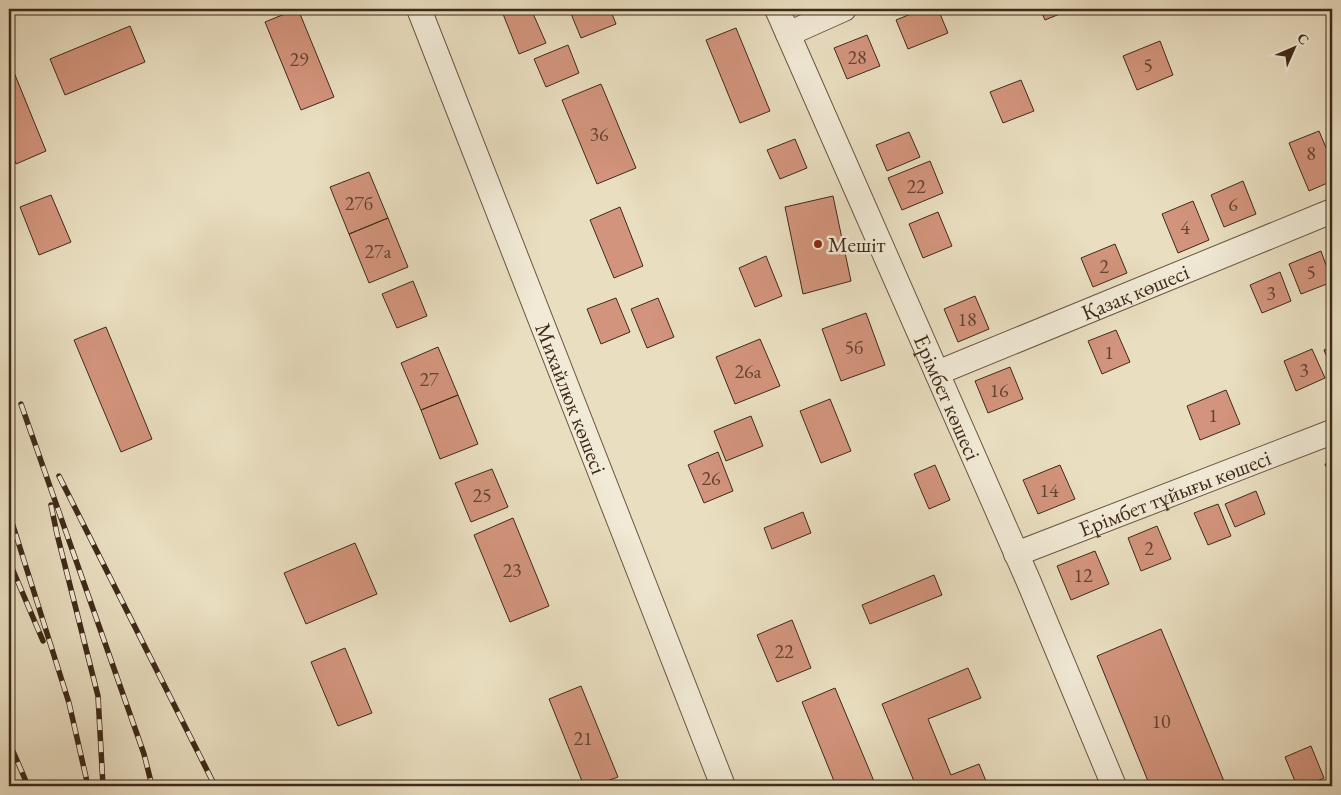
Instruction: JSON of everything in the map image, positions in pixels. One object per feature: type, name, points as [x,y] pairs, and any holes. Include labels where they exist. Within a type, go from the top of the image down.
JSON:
[{"type":"street","name":"Михайлюк көшесі","points":[[419,9],[723,786]]},
{"type":"street","name":"Ерімбет көшесі","points":[[777,9],[1016,554],[1114,786]]},
{"type":"street","points":[[788,34],[844,9]]},
{"type":"street","name":"Қазақ көшесі","points":[[937,373],[1332,211]]},
{"type":"street","name":"Ерімбет тұйығы көшесі","points":[[1016,554],[1332,432]]},
{"type":"building","points":[[298,9],[334,97],[301,110],[265,22]]},
{"type":"building","points":[[501,9],[531,9],[546,43],[519,54]]},
{"type":"building","points":[[569,9],[610,9],[616,24],[581,38]]},
{"type":"building","points":[[923,9],[938,9],[948,33],[908,49],[896,20]]},
{"type":"building","points":[[1040,9],[1072,9],[1045,20]]},
{"type":"building","points":[[130,26],[145,62],[65,95],[50,59]]},
{"type":"building","points":[[736,28],[770,111],[740,123],[706,40]]},
{"type":"building","points":[[867,35],[880,66],[847,79],[834,48]]},
{"type":"building","points":[[1160,41],[1173,75],[1137,90],[1123,56]]},
{"type":"building","points":[[568,45],[579,73],[546,87],[534,59]]},
{"type":"building","points":[[13,70],[46,151],[16,164],[9,146],[9,72]]},
{"type":"building","points":[[1021,80],[1034,111],[1003,123],[990,92]]},
{"type":"building","points":[[601,84],[636,168],[597,184],[562,100]]},
{"type":"building","points":[[1319,131],[1332,162],[1332,181],[1309,191],[1289,143]]},
{"type":"building","points":[[909,132],[920,157],[887,171],[876,145]]},
{"type":"building","points":[[795,139],[807,168],[780,179],[767,150]]},
{"type":"building","points":[[930,161],[943,193],[902,210],[888,178]]},
{"type":"building","points":[[369,172],[388,218],[349,234],[330,187]]},
{"type":"building","points":[[1243,181],[1256,214],[1224,227],[1211,195]]},
{"type":"building","points":[[51,195],[71,242],[39,255],[20,207]]},
{"type":"building","name":"Мешіт","points":[[833,196],[851,281],[803,294],[785,207]]},
{"type":"building","points":[[1193,201],[1209,240],[1178,253],[1162,214]]},
{"type":"building","points":[[620,207],[643,266],[614,278],[590,220]]},
{"type":"building","points":[[938,212],[952,246],[923,258],[909,224]]},
{"type":"building","points":[[388,218],[408,267],[369,283],[349,234]]},
{"type":"building","points":[[1115,244],[1127,273],[1093,287],[1081,258]]},
{"type":"building","points":[[1321,251],[1332,282],[1301,294],[1289,264]]},
{"type":"building","points":[[766,256],[782,296],[755,307],[739,268]]},
{"type":"building","points":[[1280,272],[1291,301],[1262,313],[1250,285]]},
{"type":"building","points":[[413,281],[427,316],[397,328],[382,294]]},
{"type":"building","points":[[975,296],[989,329],[958,342],[944,309]]},
{"type":"building","points":[[616,298],[630,332],[601,344],[587,309]]},
{"type":"building","points":[[658,298],[674,337],[647,348],[631,309]]},
{"type":"building","points":[[866,313],[885,365],[841,381],[822,329]]},
{"type":"building","points":[[106,327],[152,439],[121,452],[74,340]]},
{"type":"building","points":[[1116,330],[1130,362],[1102,374],[1088,341]]},
{"type":"building","points":[[760,339],[780,386],[735,404],[716,357]]},
{"type":"building","points":[[1332,346],[1332,370],[1324,350]]},
{"type":"building","points":[[438,347],[458,395],[421,410],[401,363]]},
{"type":"building","points":[[1312,349],[1325,378],[1296,391],[1284,361]]},
{"type":"building","points":[[1010,367],[1023,399],[988,413],[975,381]]},
{"type":"building","points":[[1226,390],[1240,424],[1200,440],[1187,406]]},
{"type":"building","points":[[458,395],[478,444],[440,459],[421,410]]},
{"type":"building","points":[[830,399],[851,451],[821,463],[800,411]]},
{"type":"building","points":[[751,416],[763,446],[726,461],[714,431]]},
{"type":"building","points":[[718,452],[733,491],[704,503],[688,465]]},
{"type":"building","points":[[1332,461],[1332,480],[1325,464]]},
{"type":"building","points":[[935,465],[950,500],[929,509],[914,474]]},
{"type":"building","points":[[1060,465],[1075,499],[1038,514],[1023,480]]},
{"type":"building","points":[[492,469],[508,507],[471,522],[455,483]]},
{"type":"building","points":[[1256,491],[1265,514],[1235,527],[1225,504]]},
{"type":"building","points":[[1218,504],[1231,536],[1208,545],[1194,513]]},
{"type":"building","points":[[803,512],[811,533],[772,549],[764,528]]},
{"type":"building","points":[[513,518],[549,606],[510,622],[474,535]]},
{"type":"building","points":[[1157,526],[1171,559],[1141,571],[1128,538]]},
{"type":"building","points":[[355,543],[377,594],[306,624],[284,573]]},
{"type":"building","points":[[1095,551],[1109,584],[1071,600],[1057,566]]},
{"type":"building","points":[[934,575],[942,595],[870,624],[862,605]]},
{"type":"building","points":[[792,620],[811,668],[777,682],[757,635]]},
{"type":"building","points":[[1161,629],[1226,786],[1150,786],[1097,656]]},
{"type":"building","points":[[345,648],[372,713],[338,726],[311,662]]},
{"type":"building","points":[[968,668],[981,698],[928,719],[951,775],[979,764],[988,786],[916,786],[882,704]]},
{"type":"building","points":[[581,686],[618,777],[594,786],[584,786],[549,699]]},
{"type":"building","points":[[835,688],[876,786],[836,786],[802,702]]},
{"type":"building","points":[[1311,746],[1324,778],[1305,786],[1297,786],[1285,757]]},
{"type":"railway","points":[[21,404],[144,754],[152,786]]},
{"type":"railway","points":[[59,476],[215,786]]},
{"type":"railway","points":[[51,505],[98,696],[103,786]]},
{"type":"railway","points":[[9,513],[69,703],[88,786]]},
{"type":"railway","points":[[9,561],[43,641]]},
{"type":"railway","points":[[9,742],[28,786]]},
{"type":"place","name":"Мешіт","points":[[818,244]]}]
